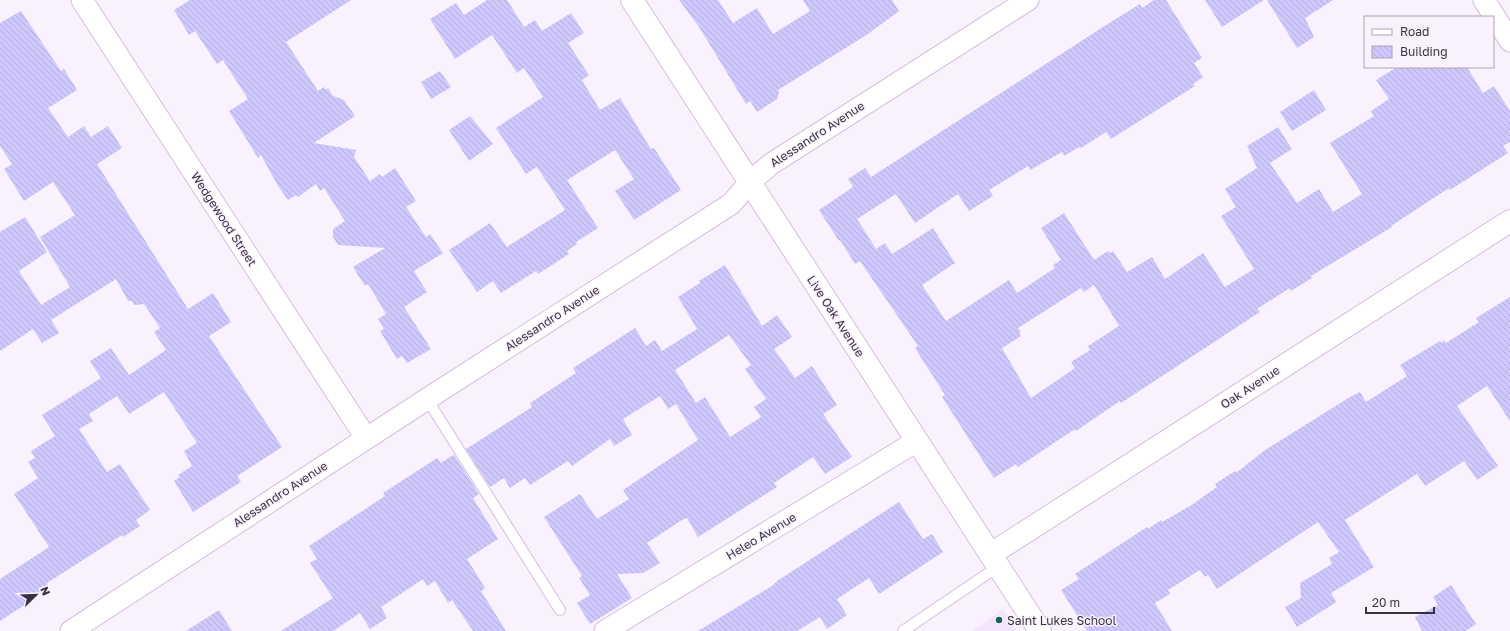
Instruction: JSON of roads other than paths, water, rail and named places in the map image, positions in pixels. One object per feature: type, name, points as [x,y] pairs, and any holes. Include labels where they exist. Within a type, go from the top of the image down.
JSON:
[{"type":"street","name":"Wedgewood Street","points":[[82,0],[366,438]]},
{"type":"street","name":"Live Oak Avenue","points":[[632,0],[1040,631]]},
{"type":"street","name":"Alessandro Avenue","points":[[71,631],[366,438],[731,204],[750,182],[771,164],[1028,0]]},
{"type":"street","points":[[1484,0],[1510,41]]},
{"type":"street","name":"Oak Avenue","points":[[995,560],[1510,221]]},
{"type":"street","name":"Heleo Avenue","points":[[605,631],[917,441]]},
{"type":"lane","points":[[427,399],[560,610]]},
{"type":"lane","points":[[903,631],[995,560]]},
{"type":"place","name":"Saint Lukes School","points":[[999,620]]}]
